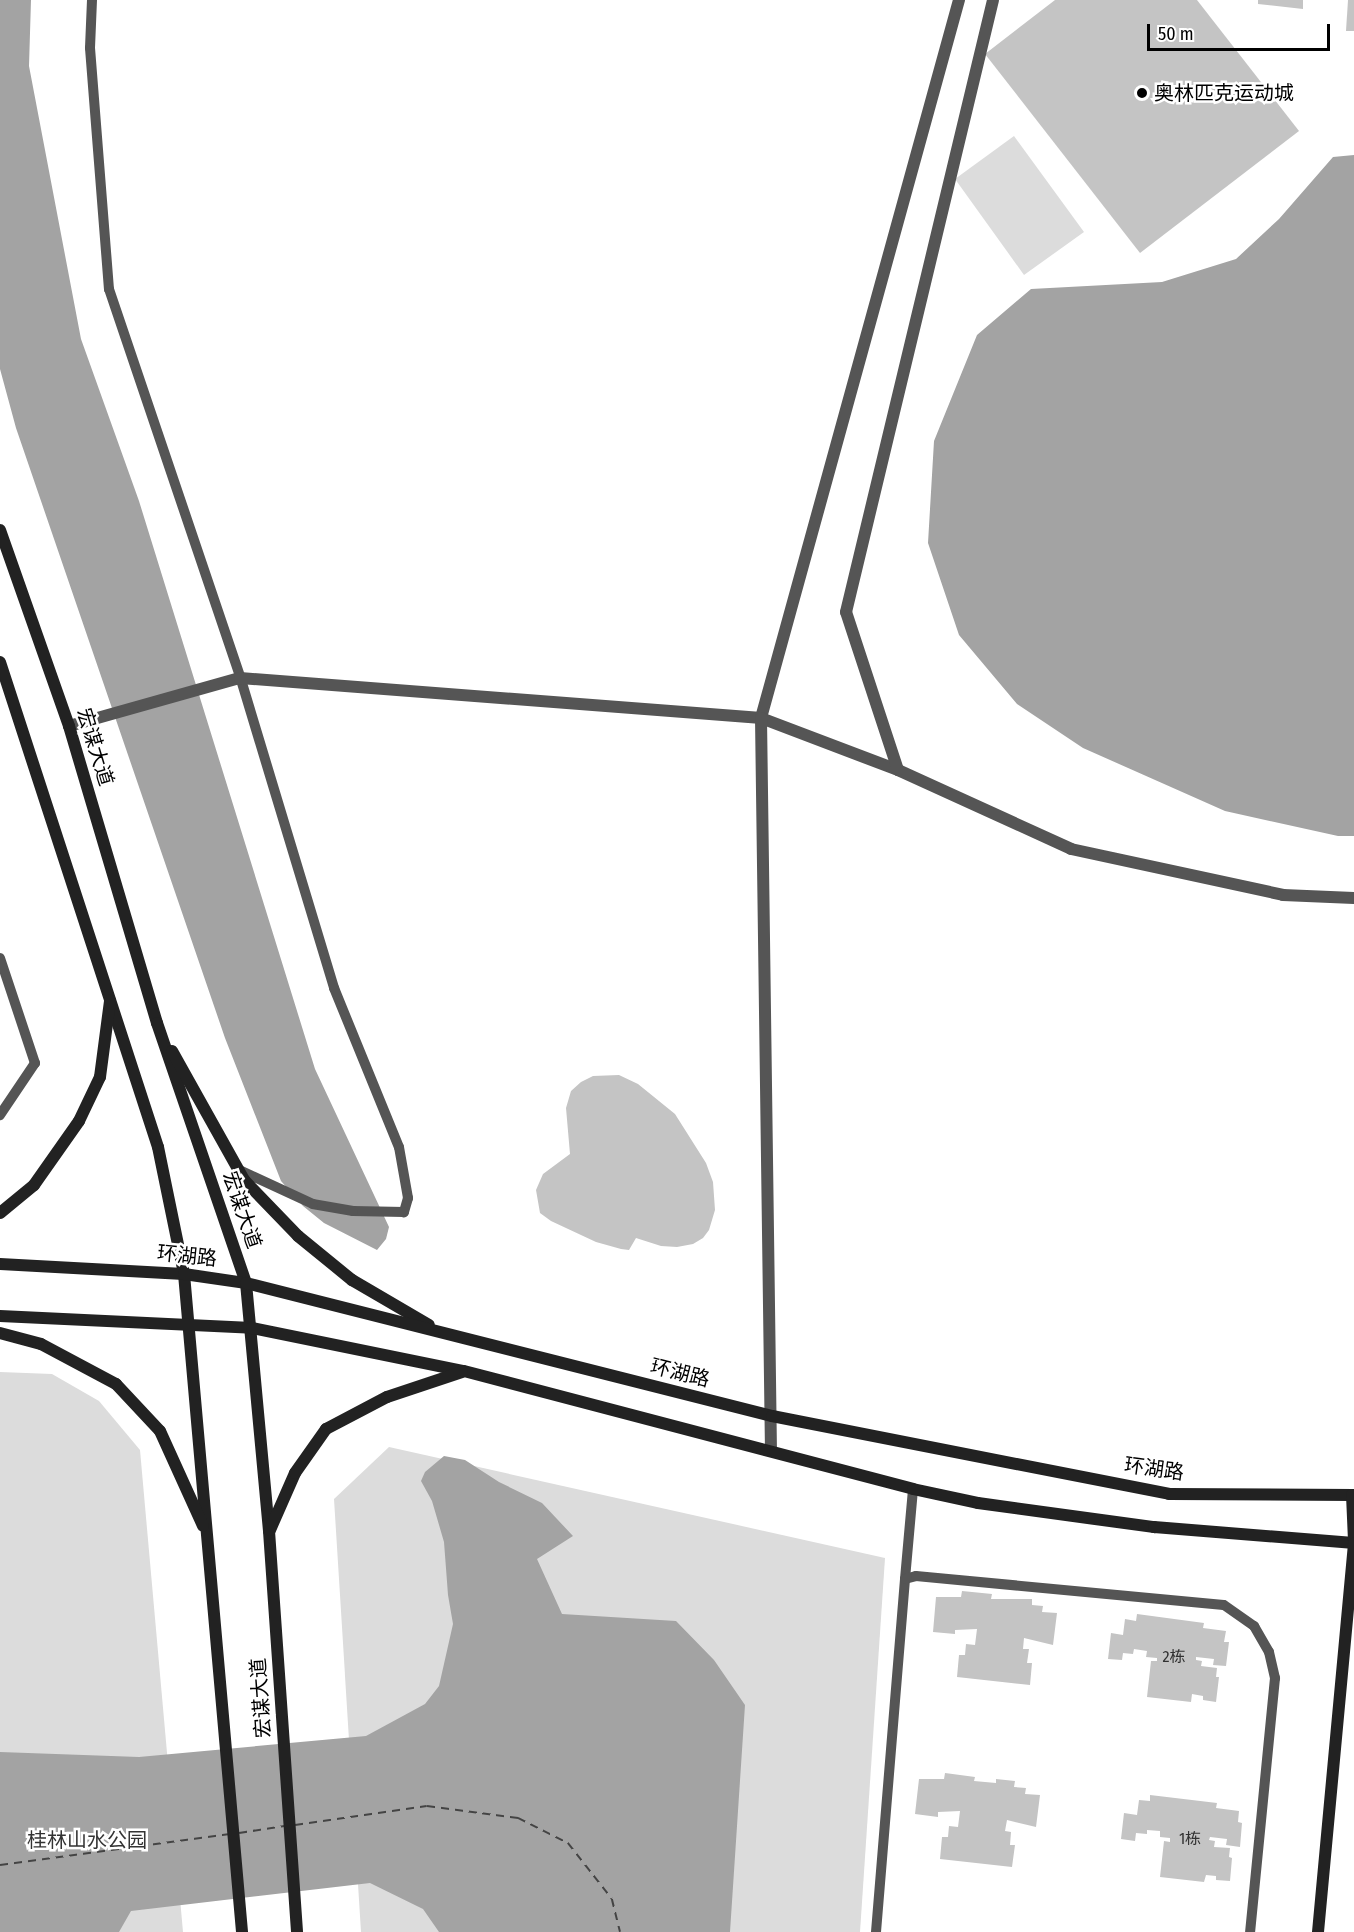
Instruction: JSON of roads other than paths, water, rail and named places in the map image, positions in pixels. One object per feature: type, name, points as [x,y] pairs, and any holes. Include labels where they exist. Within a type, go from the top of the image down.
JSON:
[{"type":"main road","name":"宏谋大道","points":[[0,530],[69,726],[157,1023],[246,1283],[252,1328],[269,1531],[297,1932]]},
{"type":"main road","name":"宏谋大道","points":[[0,662],[158,1147],[184,1274],[242,1932]]},
{"type":"main road","points":[[0,1213],[34,1185],[79,1121],[100,1077],[110,997]]},
{"type":"main road","points":[[157,1023],[244,1180],[298,1236],[352,1280],[443,1333]]},
{"type":"main road","name":"环湖路","points":[[0,1264],[184,1274],[246,1283],[772,1416],[1169,1494],[1353,1495]]},
{"type":"main road","points":[[0,1316],[252,1328],[464,1371],[913,1489],[978,1503],[1154,1527],[1354,1542]]},
{"type":"main road","points":[[0,1333],[41,1344],[116,1384],[160,1431],[207,1535]]},
{"type":"main road","points":[[269,1531],[295,1473],[326,1429],[387,1397],[464,1371]]},
{"type":"main road","points":[[1318,1932],[1354,1542],[1353,1495]]},
{"type":"street","points":[[771,1450],[761,718],[959,0]]},
{"type":"street","points":[[898,770],[846,612],[993,0]]},
{"type":"street","points":[[69,726],[240,678],[761,718],[898,770],[1071,849],[1283,895],[1354,898]]},
{"type":"lane","points":[[92,0],[90,48],[109,290],[240,678],[334,988],[399,1147],[408,1198],[404,1212],[353,1211],[313,1204],[239,1170]]},
{"type":"lane","points":[[0,958],[35,1063],[0,1115]]},
{"type":"lane","points":[[876,1932],[913,1489]]},
{"type":"lane","points":[[904,1579],[916,1576],[1224,1605],[1254,1626],[1269,1652],[1275,1678],[1250,1932]]},
{"type":"place","name":"奥林匹克运动城","points":[[1142,93]]},
{"type":"park label","name":"桂林山水公园","points":[[87,1840]]}]
